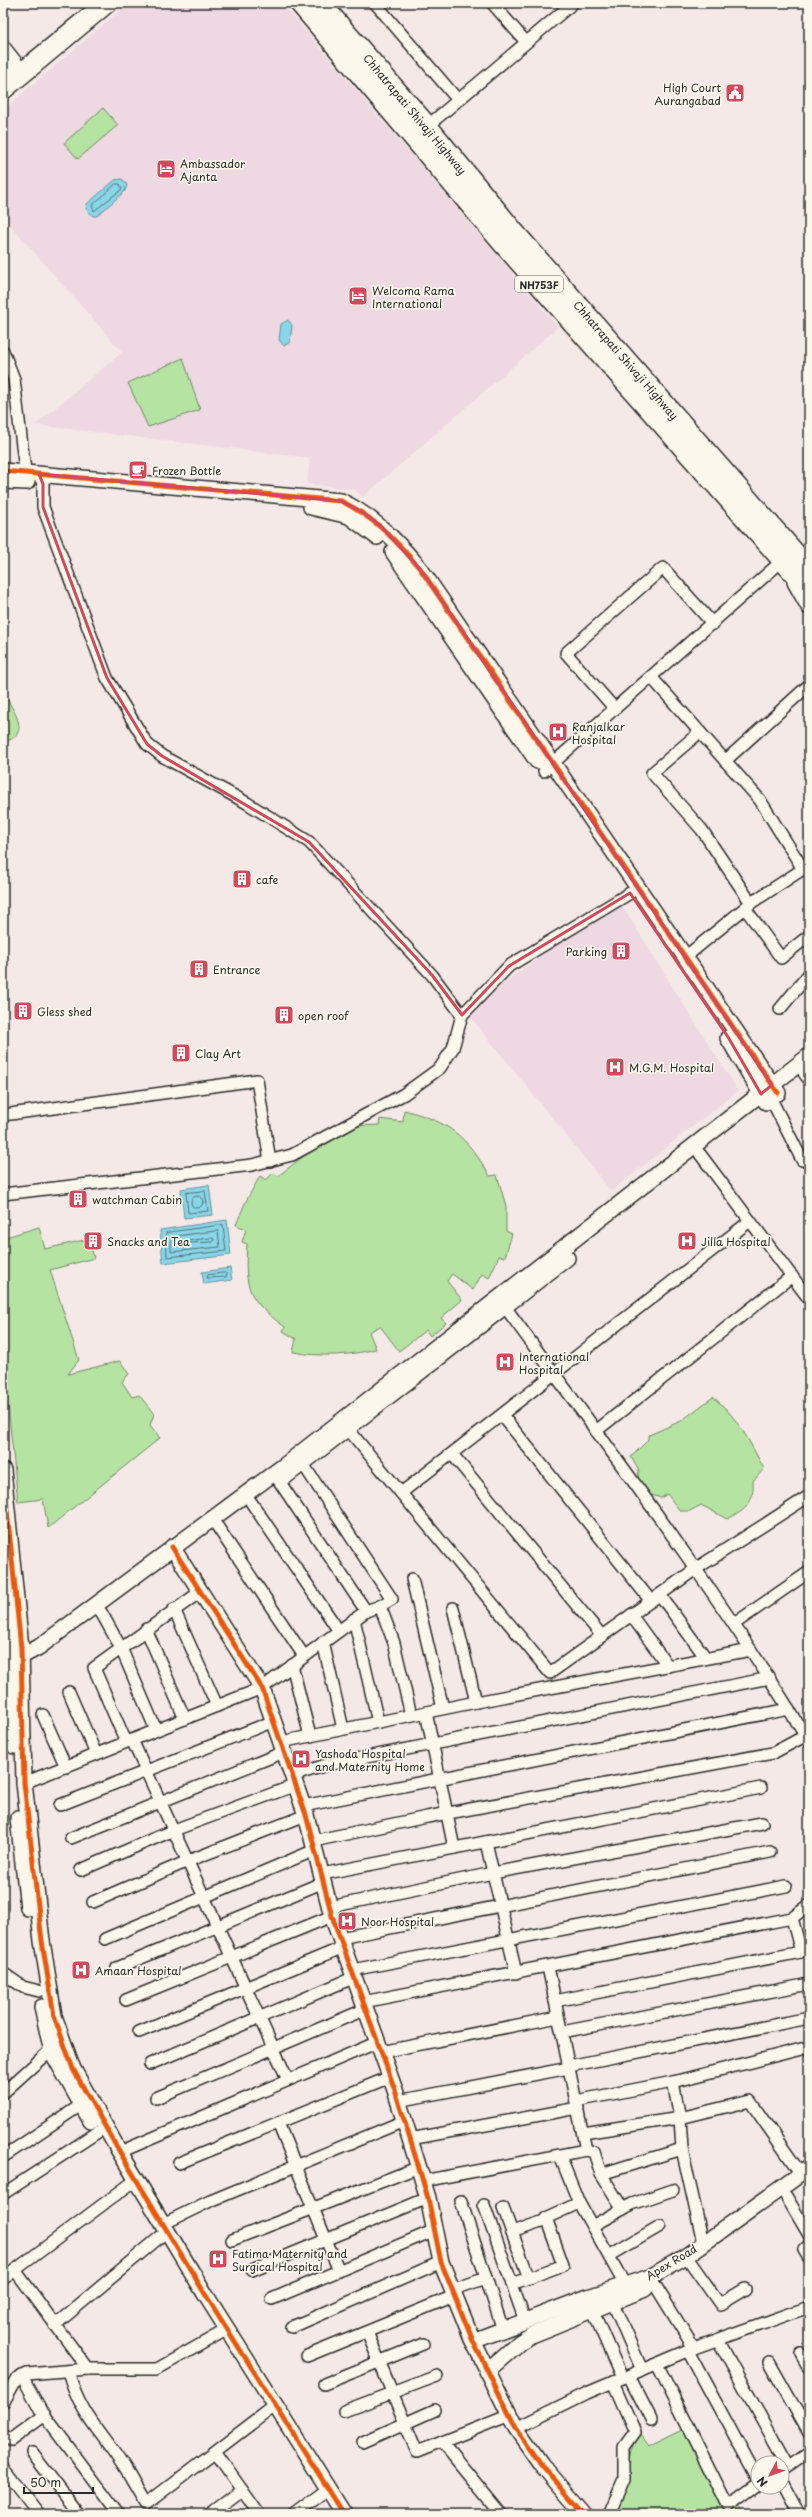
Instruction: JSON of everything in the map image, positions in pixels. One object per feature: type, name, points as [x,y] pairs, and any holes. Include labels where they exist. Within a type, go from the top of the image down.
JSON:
[{"type":"highway","name":"Chhatrapati Shivaji Highway","points":[[300,3],[513,231],[808,582]]},
{"type":"highway","name":"Chhatrapati Shivaji Highway","points":[[320,3],[420,132],[502,242],[783,560]]},
{"type":"highway","name":"NH753F","points":[[783,560],[808,582]]},
{"type":"street","points":[[3,95],[20,73],[100,3]]},
{"type":"street","points":[[3,82],[20,73],[113,3]]},
{"type":"street","points":[[375,3],[458,100]]},
{"type":"street","points":[[492,3],[526,42]]},
{"type":"street","points":[[420,132],[574,3]]},
{"type":"street","points":[[3,45],[20,73]]},
{"type":"street","points":[[3,62],[20,73]]},
{"type":"street","points":[[3,351],[14,379],[33,478],[43,507],[107,678],[147,744],[162,756],[248,803],[309,842],[432,975],[462,1015]]},
{"type":"street","points":[[3,471],[33,478],[341,501],[361,511],[401,554],[421,570],[479,653],[548,767],[630,893],[728,1038],[770,1094]]},
{"type":"street","points":[[3,481],[33,478]]},
{"type":"street","points":[[548,767],[652,678],[783,560],[809,607]]},
{"type":"street","points":[[615,709],[566,654],[651,578],[663,568],[712,624]]},
{"type":"street","points":[[652,678],[760,800],[803,870],[748,906],[684,958]]},
{"type":"street","points":[[725,761],[809,685]]},
{"type":"street","points":[[700,732],[652,773],[702,830],[781,958],[806,938],[809,943]]},
{"type":"street","points":[[548,767],[684,958],[770,1094],[802,1160]]},
{"type":"street","points":[[3,1194],[252,1165],[292,1155],[404,1094],[440,1068],[453,1048],[462,1015],[509,966],[630,893]]},
{"type":"street","points":[[780,1009],[809,974]]},
{"type":"street","points":[[15,1666],[40,1657],[101,1612],[175,1551],[285,1465],[700,1154],[770,1094],[809,1056]]},
{"type":"street","points":[[15,1666],[175,1551],[218,1526],[303,1464],[348,1429],[502,1302],[770,1094],[807,1074]]},
{"type":"street","points":[[3,1115],[257,1080],[270,1160]]},
{"type":"street","points":[[700,1154],[809,1299]]},
{"type":"street","points":[[401,1493],[750,1221]]},
{"type":"street","points":[[596,1431],[792,1276]]},
{"type":"street","points":[[105,1939],[314,1846],[448,1814],[773,1753],[807,1739],[770,1678],[698,1568],[502,1302]]},
{"type":"street","points":[[502,1415],[706,1658]]},
{"type":"street","points":[[348,1429],[550,1673],[698,1568],[809,1496]]},
{"type":"street","points":[[452,1454],[602,1636]]},
{"type":"street","points":[[24,1783],[262,1688],[354,1619],[366,1611],[380,1606],[392,1599],[303,1464]]},
{"type":"street","points":[[3,1470],[24,1783],[42,1941],[57,2044],[73,2069],[120,2152],[133,2182]]},
{"type":"street","points":[[279,1481],[366,1611]]},
{"type":"street","points":[[251,1502],[338,1631]]},
{"type":"street","points":[[218,1526],[304,1656]]},
{"type":"street","points":[[175,1551],[262,1688],[304,1811],[331,1912],[390,2077],[419,2167],[428,2198],[441,2262],[473,2341],[513,2422],[541,2464],[584,2514]]},
{"type":"street","points":[[734,1624],[809,1572]]},
{"type":"street","points":[[412,1580],[443,1708]]},
{"type":"street","points":[[3,1589],[15,1666],[20,1847],[39,1991],[57,2044],[81,2105],[133,2182],[224,2331],[325,2491],[344,2514]]},
{"type":"street","points":[[200,1592],[146,1629],[94,1668],[174,1830],[288,2080]]},
{"type":"street","points":[[380,1606],[394,1643],[410,1715]]},
{"type":"street","points":[[453,1608],[476,1702]]},
{"type":"street","points":[[174,1609],[217,1706]]},
{"type":"street","points":[[101,1612],[121,1648],[156,1730]]},
{"type":"street","points":[[631,1615],[668,1666]]},
{"type":"street","points":[[354,1619],[378,1722]]},
{"type":"street","points":[[146,1629],[185,1719]]},
{"type":"street","points":[[323,1642],[344,1729]]},
{"type":"street","points":[[71,1838],[310,1736],[443,1708],[751,1650]]},
{"type":"street","points":[[292,1665],[310,1736]]},
{"type":"street","points":[[81,1870],[326,1765],[433,1746],[770,1678]]},
{"type":"street","points":[[69,1692],[96,1754]]},
{"type":"street","points":[[93,1902],[304,1811],[440,1778],[541,1760],[789,1709]]},
{"type":"street","points":[[426,1712],[454,1848]]},
{"type":"street","points":[[43,1715],[66,1767]]},
{"type":"street","points":[[60,1804],[274,1721]]},
{"type":"street","points":[[117,1968],[218,1927],[323,1878],[454,1848],[761,1788]]},
{"type":"street","points":[[126,2000],[232,1957],[331,1912],[493,1873],[762,1822]]},
{"type":"street","points":[[486,1842],[516,1973]]},
{"type":"street","points":[[139,2032],[245,1987],[342,1942],[501,1907],[770,1852]]},
{"type":"street","points":[[150,2064],[260,2018],[353,1974],[508,1939],[786,1886]]},
{"type":"street","points":[[156,2098],[273,2048],[365,2005],[516,1973],[792,1918],[809,1905]]},
{"type":"street","points":[[555,2001],[801,1952],[792,1918]]},
{"type":"street","points":[[548,1967],[586,2150]]},
{"type":"street","points":[[3,1973],[23,1987],[39,1991]]},
{"type":"street","points":[[562,2032],[809,1984]]},
{"type":"street","points":[[120,2152],[288,2080],[379,2047],[558,2017]]},
{"type":"street","points":[[398,2101],[809,2019]]},
{"type":"street","points":[[6,2086],[57,2044]]},
{"type":"street","points":[[410,2139],[577,2105],[809,2047]]},
{"type":"street","points":[[179,2163],[390,2077]]},
{"type":"street","points":[[673,2082],[680,2118],[682,2150],[703,2243]]},
{"type":"street","points":[[583,2133],[680,2118],[750,2101],[806,2174]]},
{"type":"street","points":[[3,2156],[81,2105]]},
{"type":"street","points":[[55,2325],[162,2230],[208,2202],[404,2121]]},
{"type":"street","points":[[278,2123],[339,2271]]},
{"type":"street","points":[[3,2194],[98,2132]]},
{"type":"street","points":[[423,2181],[586,2150],[594,2152],[600,2174],[622,2209]]},
{"type":"street","points":[[600,2174],[682,2150]]},
{"type":"street","points":[[560,2156],[579,2203],[626,2285]]},
{"type":"street","points":[[232,2240],[419,2167]]},
{"type":"street","name":"Apex Road","points":[[487,2370],[520,2342],[531,2335],[612,2301],[691,2263],[786,2196],[806,2174]]},
{"type":"street","name":"Apex Road","points":[[473,2341],[626,2285],[652,2281],[703,2243],[806,2174]]},
{"type":"street","points":[[3,2279],[133,2182]]},
{"type":"street","points":[[592,2226],[632,2204],[673,2190]]},
{"type":"street","points":[[786,2196],[809,2235]]},
{"type":"street","points":[[252,2270],[428,2198]]},
{"type":"street","points":[[461,2201],[503,2330]]},
{"type":"street","points":[[512,2232],[546,2220],[546,2218],[579,2203]]},
{"type":"street","points":[[484,2205],[525,2321]]},
{"type":"street","points":[[503,2208],[529,2278]]},
{"type":"street","points":[[512,2284],[563,2265],[546,2220]]},
{"type":"street","points":[[609,2256],[660,2226]]},
{"type":"street","points":[[272,2299],[435,2230]]},
{"type":"street","points":[[809,2245],[804,2250],[809,2258]]},
{"type":"street","points":[[292,2327],[441,2262]]},
{"type":"street","points":[[691,2263],[720,2304],[745,2289]]},
{"type":"street","points":[[15,2270],[88,2369]]},
{"type":"street","points":[[307,2356],[367,2332],[486,2278]]},
{"type":"street","points":[[652,2281],[691,2350],[750,2464]]},
{"type":"street","points":[[612,2301],[642,2370]]},
{"type":"street","points":[[367,2332],[417,2452],[442,2442],[513,2422],[691,2350],[809,2307]]},
{"type":"street","points":[[592,2309],[621,2379],[635,2432],[624,2447],[624,2480],[609,2514]]},
{"type":"street","points":[[3,2403],[16,2380],[22,2376],[88,2369],[157,2369],[224,2331]]},
{"type":"street","points":[[718,2340],[778,2455]]},
{"type":"street","points":[[324,2384],[423,2344]]},
{"type":"street","points":[[801,2354],[809,2368]]},
{"type":"street","points":[[769,2362],[809,2433]]},
{"type":"street","points":[[657,2364],[728,2506],[750,2490]]},
{"type":"street","points":[[68,2371],[74,2394],[84,2413],[130,2476],[146,2504],[272,2408]]},
{"type":"street","points":[[22,2376],[45,2415],[119,2514]]},
{"type":"street","points":[[344,2411],[437,2376]]},
{"type":"street","points":[[621,2379],[651,2419]]},
{"type":"street","points":[[363,2442],[435,2410]]},
{"type":"street","points":[[3,2438],[5,2436],[11,2440],[45,2415]]},
{"type":"street","points":[[442,2442],[501,2514]]},
{"type":"street","points":[[214,2452],[259,2514]]},
{"type":"street","points":[[32,2453],[79,2514]]},
{"type":"street","points":[[790,2465],[808,2456]]},
{"type":"street","points":[[3,2468],[39,2514]]},
{"type":"street","points":[[210,2514],[242,2490]]},
{"type":"street","points":[[294,2514],[325,2491]]},
{"type":"street","points":[[325,2491],[332,2514]]},
{"type":"street","points":[[788,2495],[798,2514]]},
{"type":"highlighted area","points":[[39,474],[341,501],[361,511],[381,526],[421,570],[772,1085],[761,1094],[728,1037],[630,893],[509,966],[462,1015],[432,975],[309,842],[162,756],[147,744],[107,678],[43,507],[43,484]]},
{"type":"shaded area","points":[[129,3],[282,3],[558,327],[363,497],[353,489],[307,484],[310,458],[35,425],[122,352],[3,217],[3,110]]},
{"type":"shaded area","points":[[619,901],[738,1091],[611,1191],[465,1010]]},
{"type":"green space","points":[[103,108],[118,125],[78,159],[64,143]]},
{"type":"green space","points":[[183,358],[200,410],[148,427],[128,383]]},
{"type":"green space","points":[[3,692],[15,713],[19,728],[17,734],[12,739],[3,742]]},
{"type":"green space","points":[[404,1110],[433,1120],[455,1132],[473,1150],[490,1176],[497,1175],[506,1206],[506,1231],[512,1234],[505,1257],[499,1256],[489,1278],[482,1274],[473,1290],[452,1274],[447,1281],[462,1300],[441,1318],[446,1323],[430,1336],[426,1330],[399,1351],[380,1326],[369,1332],[376,1349],[334,1355],[314,1355],[293,1352],[296,1339],[283,1331],[285,1327],[273,1318],[256,1301],[248,1283],[246,1272],[247,1244],[242,1242],[246,1229],[236,1225],[245,1203],[260,1176],[266,1180],[273,1173],[278,1176],[318,1145],[356,1126],[379,1125],[380,1119],[403,1122]]},
{"type":"green space","points":[[39,1227],[45,1249],[89,1239],[94,1258],[50,1270],[79,1360],[68,1374],[120,1361],[129,1374],[122,1382],[132,1397],[139,1395],[154,1414],[150,1425],[160,1438],[48,1528],[43,1499],[18,1502],[3,1357],[3,1238]]},
{"type":"green space","points":[[713,1397],[722,1404],[736,1421],[748,1439],[764,1469],[753,1481],[752,1495],[748,1505],[740,1512],[727,1519],[701,1505],[690,1511],[680,1511],[667,1494],[661,1498],[645,1493],[637,1482],[639,1471],[631,1457],[647,1441],[649,1435],[681,1421]]},
{"type":"green space","points":[[686,2427],[726,2501],[734,2499],[746,2514],[601,2514],[617,2494],[639,2431],[649,2445]]},
{"type":"water","points":[[122,179],[127,185],[125,191],[97,216],[93,216],[86,209],[87,204],[115,180]]},
{"type":"water","points":[[288,320],[292,325],[290,342],[284,346],[279,340],[281,324]]},
{"type":"water","points":[[209,1185],[213,1215],[184,1218],[181,1189]]},
{"type":"water","points":[[227,1220],[231,1255],[163,1263],[160,1230]]},
{"type":"water","points":[[230,1268],[232,1280],[204,1284],[202,1272]]},
{"type":"cycle path","points":[[3,471],[341,501],[353,507],[375,522],[394,540],[421,570],[778,1093]]},
{"type":"cycle path","points":[[3,1470],[21,1648],[24,1783],[42,1941],[54,2016],[73,2069],[115,2144],[205,2294],[344,2514]]},
{"type":"cycle path","points":[[172,1547],[262,1688],[306,1815],[332,1916],[395,2090],[428,2198],[441,2262],[473,2341],[516,2428],[541,2464],[584,2514]]},
{"type":"place","name":"High Court Aurangabad","points":[[735,93]]},
{"type":"place","name":"Ambassador Ajanta","points":[[166,169]]},
{"type":"place","name":"Welcoma Rama International","points":[[358,296]]},
{"type":"place","name":"Frozen Bottle","points":[[138,470]]},
{"type":"place","name":"Ranjalkar Hospital","points":[[558,732]]},
{"type":"place","name":"cafe","points":[[242,879]]},
{"type":"place","name":"Parking","points":[[621,951]]},
{"type":"place","name":"Entrance","points":[[199,969]]},
{"type":"place","name":"Gless shed","points":[[23,1011]]},
{"type":"place","name":"open roof","points":[[284,1015]]},
{"type":"place","name":"Clay Art","points":[[181,1053]]},
{"type":"place","name":"M.G.M. Hospital","points":[[615,1067]]},
{"type":"place","name":"watchman Cabin","points":[[78,1199]]},
{"type":"place","name":"Snacks and Tea","points":[[93,1241]]},
{"type":"place","name":"Jilla Hospital","points":[[687,1241]]},
{"type":"place","name":"International Hospital","points":[[505,1362]]},
{"type":"place","name":"Yashoda Hospital and Maternity Home","points":[[301,1759]]},
{"type":"place","name":"Noor Hospital","points":[[347,1921]]},
{"type":"place","name":"Amaan Hospital","points":[[81,1970]]},
{"type":"place","name":"Fatima Maternity and Surgical Hospital","points":[[218,2259]]}]
